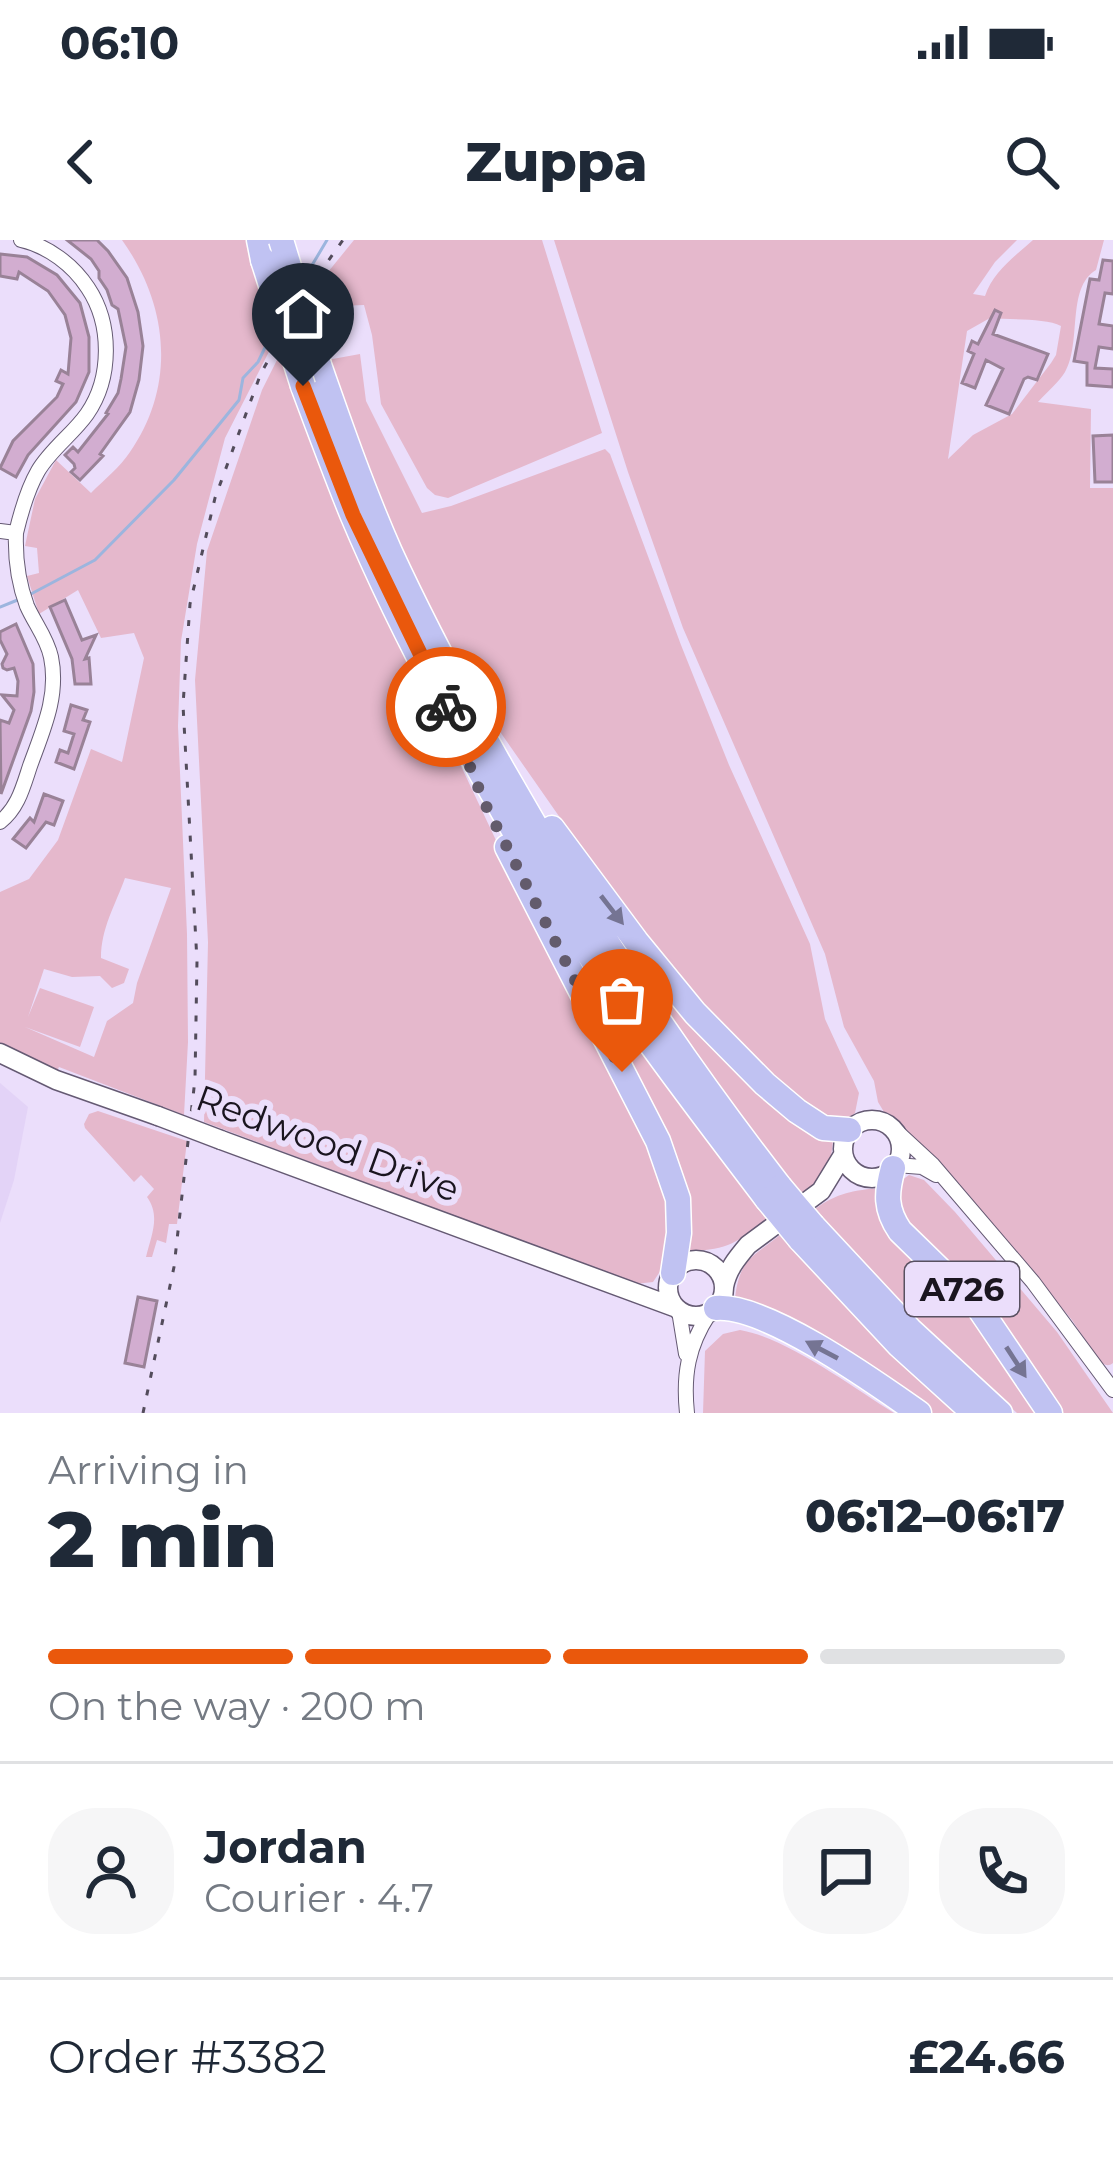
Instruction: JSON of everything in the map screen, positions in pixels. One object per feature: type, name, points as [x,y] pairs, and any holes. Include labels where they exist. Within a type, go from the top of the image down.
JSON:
[{"type":"highway","name":"A726","points":[[281,240],[319,365],[390,552],[461,715],[485,804],[658,1141],[678,1199],[679,1233],[671,1276]]},
{"type":"highway","name":"A726","points":[[261,250],[303,386],[353,515],[461,715],[578,902],[774,1193],[885,1330],[974,1413]]},
{"type":"highway","name":"A726","points":[[461,715],[695,1013],[765,1084],[846,1143]]},
{"type":"highway","name":"A726","points":[[886,1170],[886,1202],[894,1222],[979,1308],[1050,1413]]},
{"type":"highway","name":"A726","points":[[807,1232],[1000,1413]]},
{"type":"highway","points":[[716,1303],[761,1319],[835,1356],[919,1413]]},
{"type":"street","points":[[0,822],[16,805],[52,700],[52,661],[20,583],[8,532],[39,470],[91,407],[106,353],[102,318],[84,281],[56,256],[21,240]]},
{"type":"street","name":"Redwood Drive","points":[[0,1053],[56,1080],[676,1309]]},
{"type":"street","points":[[821,1191],[859,1122],[876,1120],[893,1130],[922,1153],[1110,1381]]},
{"type":"street","points":[[688,1359],[726,1277],[748,1245],[821,1191],[886,1170],[901,1145],[893,1130]]},
{"type":"street","points":[[846,1143],[853,1171],[922,1167],[945,1181]]},
{"type":"street","points":[[635,1291],[649,1290],[686,1262],[748,1245]]},
{"type":"street","points":[[700,1260],[718,1271],[716,1303]]},
{"type":"street","points":[[671,1276],[670,1298],[688,1359],[688,1413]]},
{"type":"street","points":[[676,1309],[694,1316],[716,1303]]},
{"type":"shaded area","points":[[122,240],[250,240],[277,336],[225,438],[197,544],[181,641],[178,726],[188,1042],[184,1115],[59,1067],[57,1071],[0,1045],[0,892],[29,879],[58,840],[91,749],[122,762],[144,658],[134,633],[101,638],[78,590],[39,614],[27,576],[39,573],[37,548],[25,546],[35,499],[56,460],[91,493],[126,458],[145,426],[155,399],[161,344],[157,317]],"holes":[[[125,878],[171,888],[133,1003],[107,1021],[94,1057],[25,1027],[80,1047],[94,1007],[40,988],[28,1017],[44,969],[72,977],[100,976],[112,988],[124,983],[129,969],[101,958],[106,927]]]},
{"type":"shaded area","points":[[354,240],[542,240],[602,433],[448,498],[435,495],[381,404],[364,305],[314,307],[311,293]]},
{"type":"shaded area","points":[[554,240],[1017,240],[973,294],[985,296],[999,272],[1033,240],[1104,240],[1096,270],[1087,278],[1077,303],[1070,360],[1038,402],[1091,409],[1090,488],[1113,488],[1113,1363],[1099,1361],[1072,1320],[945,1170],[878,1102],[874,1081],[844,1027],[825,954],[683,628]],"holes":[[[990,318],[1061,326],[1056,355],[1012,414],[973,435],[948,459],[967,331]]]},
{"type":"shaded area","points":[[282,350],[338,505],[542,938],[642,1126],[672,1212],[663,1267],[653,1282],[635,1284],[204,1122],[208,942],[195,680],[207,551],[262,390]]},
{"type":"shaded area","points":[[360,354],[366,401],[422,513],[605,449],[610,454],[729,765],[810,944],[825,1019],[859,1093],[855,1113],[842,1124],[825,1122],[725,1032],[614,895],[496,726],[452,654],[352,442],[327,360]]},
{"type":"shaded area","points":[[518,850],[698,1127],[768,1219],[738,1240],[710,1250],[684,1251],[684,1214]]},
{"type":"shaded area","points":[[561,851],[640,954],[833,1139],[826,1171],[803,1195],[741,1121]]},
{"type":"shaded area","points":[[0,1083],[28,1107],[0,1223]]},
{"type":"shaded area","points":[[98,1111],[187,1141],[177,1224],[169,1224],[166,1243],[157,1240],[152,1257],[146,1257],[154,1219],[147,1197],[154,1189],[141,1175],[134,1182],[85,1128],[89,1114]]},
{"type":"shaded area","points":[[909,1175],[924,1180],[955,1212],[1057,1332],[1113,1413],[1062,1413],[906,1230],[898,1192]]},
{"type":"shaded area","points":[[881,1188],[1044,1413],[1017,1413],[896,1300],[815,1209],[846,1193]]},
{"type":"shaded area","points":[[780,1235],[961,1413],[928,1413],[735,1298],[744,1267]]},
{"type":"shaded area","points":[[740,1330],[798,1353],[894,1413],[703,1413],[705,1351],[723,1334]]},
{"type":"building","points":[[67,240],[97,240],[108,251],[127,278],[143,346],[130,412],[100,454],[103,456],[80,480],[71,472],[74,464],[65,455],[73,447],[78,452],[108,414],[118,393],[126,347],[118,309],[99,271]]},
{"type":"building","points":[[0,254],[27,257],[57,275],[80,303],[89,337],[89,372],[76,402],[28,455],[16,477],[0,468],[13,441],[57,397],[63,384],[56,381],[61,370],[68,374],[71,338],[65,315],[48,291],[19,272],[17,279],[0,276]]},
{"type":"building","points":[[1103,260],[1113,261],[1113,294],[1105,293],[1099,324],[1113,326],[1113,349],[1099,347],[1095,368],[1113,369],[1113,387],[1087,385],[1087,363],[1074,361],[1090,279],[1099,280]]},
{"type":"building","points":[[995,310],[1001,313],[993,334],[1048,354],[1037,380],[1024,379],[1009,414],[986,405],[1003,369],[986,360],[975,388],[962,383],[974,354],[968,351],[972,341],[978,344]]},
{"type":"building","points":[[1113,435],[1113,482],[1095,482],[1093,436]]},
{"type":"building","points":[[65,600],[82,640],[96,635],[85,659],[89,658],[91,684],[75,684],[72,659],[50,607]]},
{"type":"building","points":[[16,624],[33,664],[34,692],[1,794],[0,720],[9,723],[14,710],[2,695],[17,696],[18,681],[14,668],[3,668],[7,654],[0,632]]},
{"type":"building","points":[[71,705],[87,710],[83,720],[90,722],[74,769],[56,762],[60,750],[68,753],[74,734],[64,731]]},
{"type":"building","points":[[44,794],[63,801],[54,825],[46,822],[26,848],[13,839],[30,818],[34,822]]},
{"type":"building","points":[[138,1297],[157,1301],[144,1367],[125,1363]]},
{"type":"waterway","points":[[305,277],[327,240]]},
{"type":"waterway","points":[[29,595],[95,560],[174,480],[239,400],[243,378],[258,362],[273,331]]},
{"type":"waterway","points":[[0,607],[20,599]]},
{"type":"railway","points":[[143,1413],[174,1267],[195,1079],[197,961],[183,705],[190,604],[215,498],[261,373],[311,285],[343,240]]},
{"type":"way so far","points":[[446,707],[485,804],[622,1072]]},
{"type":"route","points":[[303,386],[353,515],[446,707]]}]
